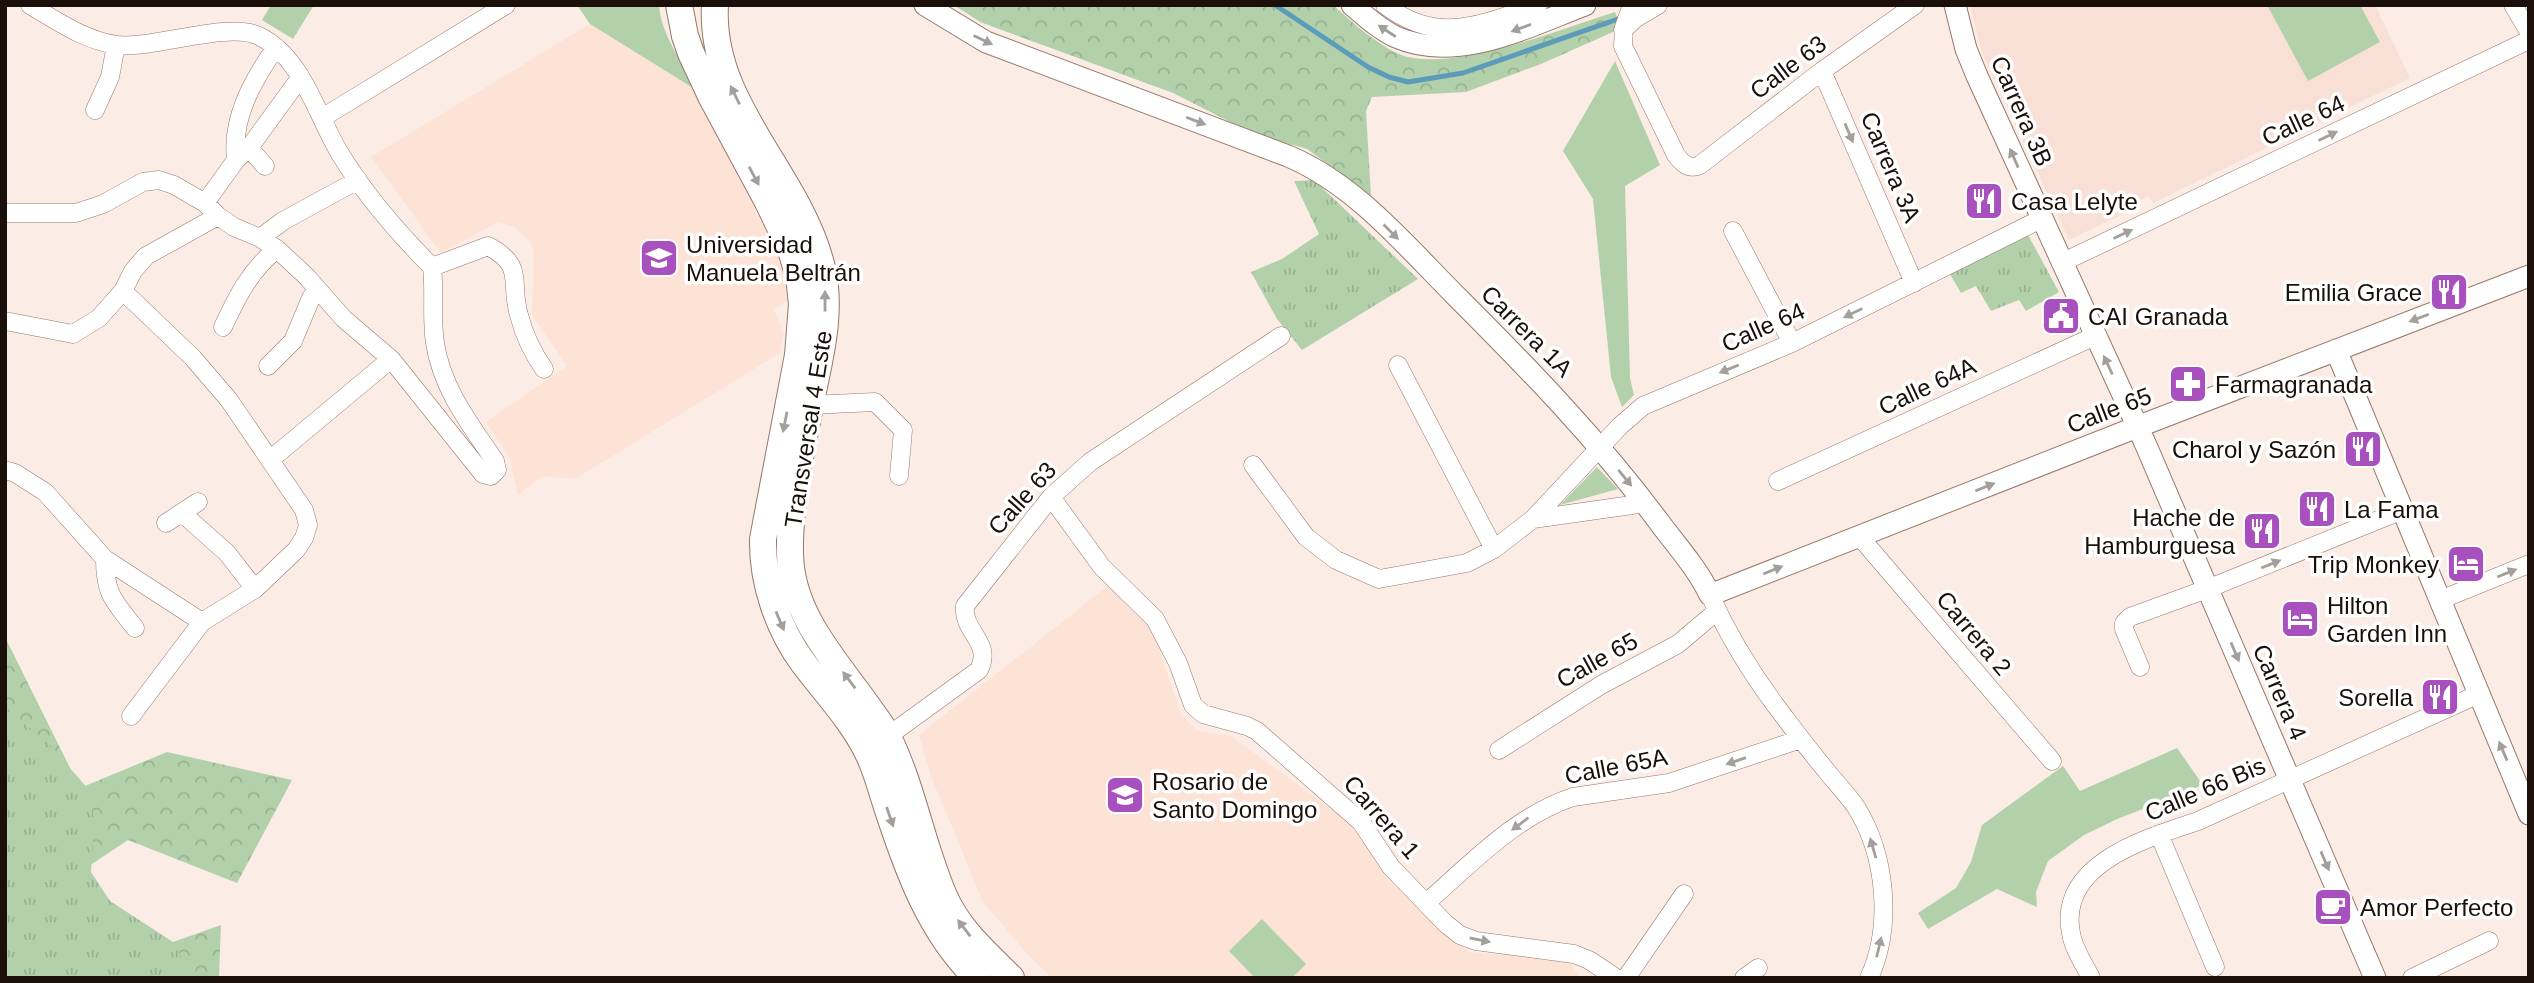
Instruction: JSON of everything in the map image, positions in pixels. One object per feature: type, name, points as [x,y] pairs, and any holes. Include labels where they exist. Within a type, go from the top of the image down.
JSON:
[{"type":"main road","points":[[679,5],[685,36],[701,72]]},
{"type":"main road","points":[[691,5],[693,43],[701,72]]},
{"type":"main road","name":"Transversal 4 Este","points":[[715,5],[719,52],[731,89],[806,223],[822,266],[826,291],[826,312],[791,511],[790,556],[793,586],[823,647],[888,736],[899,761],[944,896],[958,921],[1011,978]]},
{"type":"main road","name":"Transversal 4 Este","points":[[701,72],[791,250],[799,277],[802,304],[798,355],[762,539],[762,555],[773,604],[788,639],[849,720],[869,755],[921,899],[933,923],[962,963],[977,978]]},
{"type":"street","points":[[5,213],[76,213],[103,204],[143,182],[159,180],[174,185],[205,203],[234,227],[277,249],[344,319],[391,359],[482,474],[488,476],[497,470],[495,461],[449,392],[441,371],[434,341],[432,267],[391,225],[358,180],[286,55],[257,35],[234,32],[150,44],[117,45],[93,39],[30,5]]},
{"type":"street","points":[[322,118],[506,5]]},
{"type":"street","name":"Carrera 1A","points":[[925,5],[986,43],[1287,156],[1329,177],[1384,225],[1549,389],[1646,503],[1698,574],[1731,640],[1866,825],[1878,864],[1884,915],[1878,953],[1869,978]]},
{"type":"street","points":[[1352,5],[1397,38],[1428,46],[1457,46],[1503,35],[1585,5]]},
{"type":"street","points":[[1385,5],[1395,13],[1431,29],[1450,29],[1470,27],[1538,5]]},
{"type":"street","points":[[1623,30],[1632,5]]},
{"type":"street","points":[[1623,30],[1636,18],[1658,5]]},
{"type":"street","name":"Calle 63","points":[[1623,30],[1623,46],[1676,155],[1686,166],[1692,167],[1700,165],[1822,71],[1915,5]]},
{"type":"street","name":"Carrera 3B","points":[[1955,5],[1976,76],[2137,426]]},
{"type":"street","points":[[2514,5],[2529,32]]},
{"type":"street","name":"Calle 64","points":[[2061,263],[2529,40]]},
{"type":"street","points":[[95,110],[110,77],[117,45]]},
{"type":"street","points":[[265,166],[243,154],[234,141],[255,77],[276,47]]},
{"type":"street","name":"Carrera 3A","points":[[1822,71],[1914,283]]},
{"type":"street","points":[[205,203],[300,78]]},
{"type":"street","points":[[260,238],[283,221],[358,180]]},
{"type":"street","points":[[5,321],[73,334],[99,318],[123,291],[133,271],[146,256],[218,216]]},
{"type":"street","name":"Calle 64","points":[[1253,465],[1306,537],[1336,560],[1379,579],[1467,563],[1494,549],[1534,519],[1600,447],[1643,406],[1792,343],[2041,219]]},
{"type":"street","points":[[1733,231],[1792,343]]},
{"type":"street","points":[[432,267],[488,246],[502,254],[514,270],[517,312],[530,349],[544,369]]},
{"type":"street","points":[[223,327],[243,286],[277,249]]},
{"type":"street","name":"Calle 65","points":[[1499,750],[1601,685],[1669,650],[1713,603],[1860,536],[2137,426],[2529,276]]},
{"type":"street","points":[[268,366],[293,341],[317,290]]},
{"type":"street","points":[[123,291],[193,358],[229,400],[304,509],[308,525],[296,550],[255,589],[202,622],[131,716]]},
{"type":"street","name":"Calle 63","points":[[888,736],[979,670],[983,663],[984,650],[966,618],[965,606],[1051,498],[1090,463],[1281,336]]},
{"type":"street","name":"Calle 64A","points":[[1778,481],[2095,336]]},
{"type":"street","points":[[2336,350],[2529,814]]},
{"type":"street","points":[[271,459],[391,359]]},
{"type":"street","points":[[1398,365],[1494,549]]},
{"type":"street","points":[[811,405],[875,402],[903,430],[899,476]]},
{"type":"street","name":"Carrera 4","points":[[2137,426],[2375,978]]},
{"type":"street","points":[[5,470],[15,473],[45,492],[105,559],[202,622]]},
{"type":"street","name":"Carrera 1","points":[[1051,498],[1102,567],[1155,619],[1178,663],[1193,705],[1203,714],[1258,731],[1324,787],[1361,822],[1391,867],[1460,935],[1475,941],[1574,954],[1603,968],[1616,978]]},
{"type":"street","points":[[198,502],[174,518],[228,553],[255,589]]},
{"type":"street","name":"Calle 64","points":[[1534,519],[1646,503]]},
{"type":"street","points":[[2140,667],[2126,635],[2126,620],[2403,510]]},
{"type":"street","name":"Carrera 2","points":[[1860,536],[2052,761]]},
{"type":"street","points":[[105,559],[105,580],[110,596],[135,628]]},
{"type":"street","points":[[2440,600],[2529,564]]},
{"type":"street","name":"Calle 66 Bis","points":[[2091,978],[2071,934],[2070,917],[2074,898],[2082,882],[2095,867],[2113,855],[2159,834],[2198,821],[2479,694]]},
{"type":"street","name":"Calle 65A","points":[[1426,903],[1526,819],[1560,801],[1669,783],[1801,739]]},
{"type":"street","points":[[2159,834],[2215,967]]},
{"type":"street","points":[[1626,978],[1684,894]]},
{"type":"street","points":[[2412,978],[2489,941]]},
{"type":"shaded area","points":[[1970,5],[2375,5],[2410,78],[2153,203],[2149,196],[2127,207],[2129,211],[2069,240],[1982,53]]},
{"type":"shaded area","name":"Universidad Manuela Beltrán","points":[[590,24],[698,91],[755,198],[755,212],[784,254],[791,299],[774,309],[784,333],[780,353],[575,479],[543,476],[518,495],[509,457],[486,422],[567,366],[532,315],[534,253],[531,243],[514,227],[498,222],[441,253],[371,157]]},
{"type":"shaded area","name":"Rosario de Santo Domingo","points":[[1109,585],[1154,633],[1181,715],[1198,731],[1231,736],[1339,815],[1363,840],[1387,879],[1451,939],[1470,952],[1568,960],[1580,978],[1052,978],[1031,958],[983,902],[930,774],[919,735]]},
{"type":"green space","points":[[271,5],[314,5],[293,39],[262,20]]},
{"type":"green space","points":[[577,5],[659,5],[669,39],[698,91],[590,24]]},
{"type":"green space","points":[[954,5],[1333,5],[1389,49],[1408,57],[1430,59],[1483,53],[1615,12],[1622,28],[1541,64],[1466,92],[1372,97],[1366,111],[1371,196],[1307,149],[1252,133],[1173,93],[980,22]]},
{"type":"green space","points":[[2267,5],[2360,5],[2380,42],[2308,81]]},
{"type":"green space","points":[[1615,61],[1660,165],[1625,186],[1630,378],[1634,395],[1622,407],[1611,377],[1593,199],[1563,151]]},
{"type":"green space","points":[[1314,180],[1418,279],[1302,350],[1277,319],[1251,272],[1282,259],[1319,234],[1294,181]]},
{"type":"green space","points":[[2027,233],[2059,292],[2026,311],[2019,300],[1991,311],[1976,286],[1961,293],[1947,269]]},
{"type":"green space","points":[[1597,467],[1618,489],[1560,505]]},
{"type":"green space","points":[[5,637],[80,788],[167,752],[292,780],[237,883],[128,840],[53,890],[80,975],[221,925],[219,978],[5,978]]},
{"type":"green space","points":[[5,702],[9,711],[47,742],[91,792],[94,825],[91,872],[110,901],[173,942],[192,978],[5,978]]},
{"type":"green space","points":[[2177,748],[2203,785],[2084,835],[2048,861],[2036,892],[2037,907],[1997,889],[1928,929],[1918,913],[1956,888],[1971,862],[1982,825],[2063,766],[2080,791]]},
{"type":"green space","points":[[1262,919],[1306,964],[1292,978],[1255,978],[1229,951]]},
{"type":"waterway","points":[[1275,5],[1368,67],[1408,82],[1463,73],[1621,18]]},
{"type":"place","name":"Casa Lelyte","points":[[1984,201]]},
{"type":"place","name":"Universidad Manuela Beltrán","points":[[659,258]]},
{"type":"place","name":"Emilia Grace","points":[[2449,292]]},
{"type":"place","name":"CAI Granada","points":[[2061,316]]},
{"type":"place","name":"Farmagranada","points":[[2188,384]]},
{"type":"place","name":"Charol y Sazón","points":[[2363,449]]},
{"type":"place","name":"La Fama","points":[[2317,509]]},
{"type":"place","name":"Hache de Hamburguesa","points":[[2262,531]]},
{"type":"place","name":"Trip Monkey","points":[[2466,564]]},
{"type":"place","name":"Hilton Garden Inn","points":[[2300,619]]},
{"type":"place","name":"Sorella","points":[[2440,697]]},
{"type":"place","name":"Rosario de Santo Domingo","points":[[1125,795]]},
{"type":"place","name":"Amor Perfecto","points":[[2333,907]]}]
